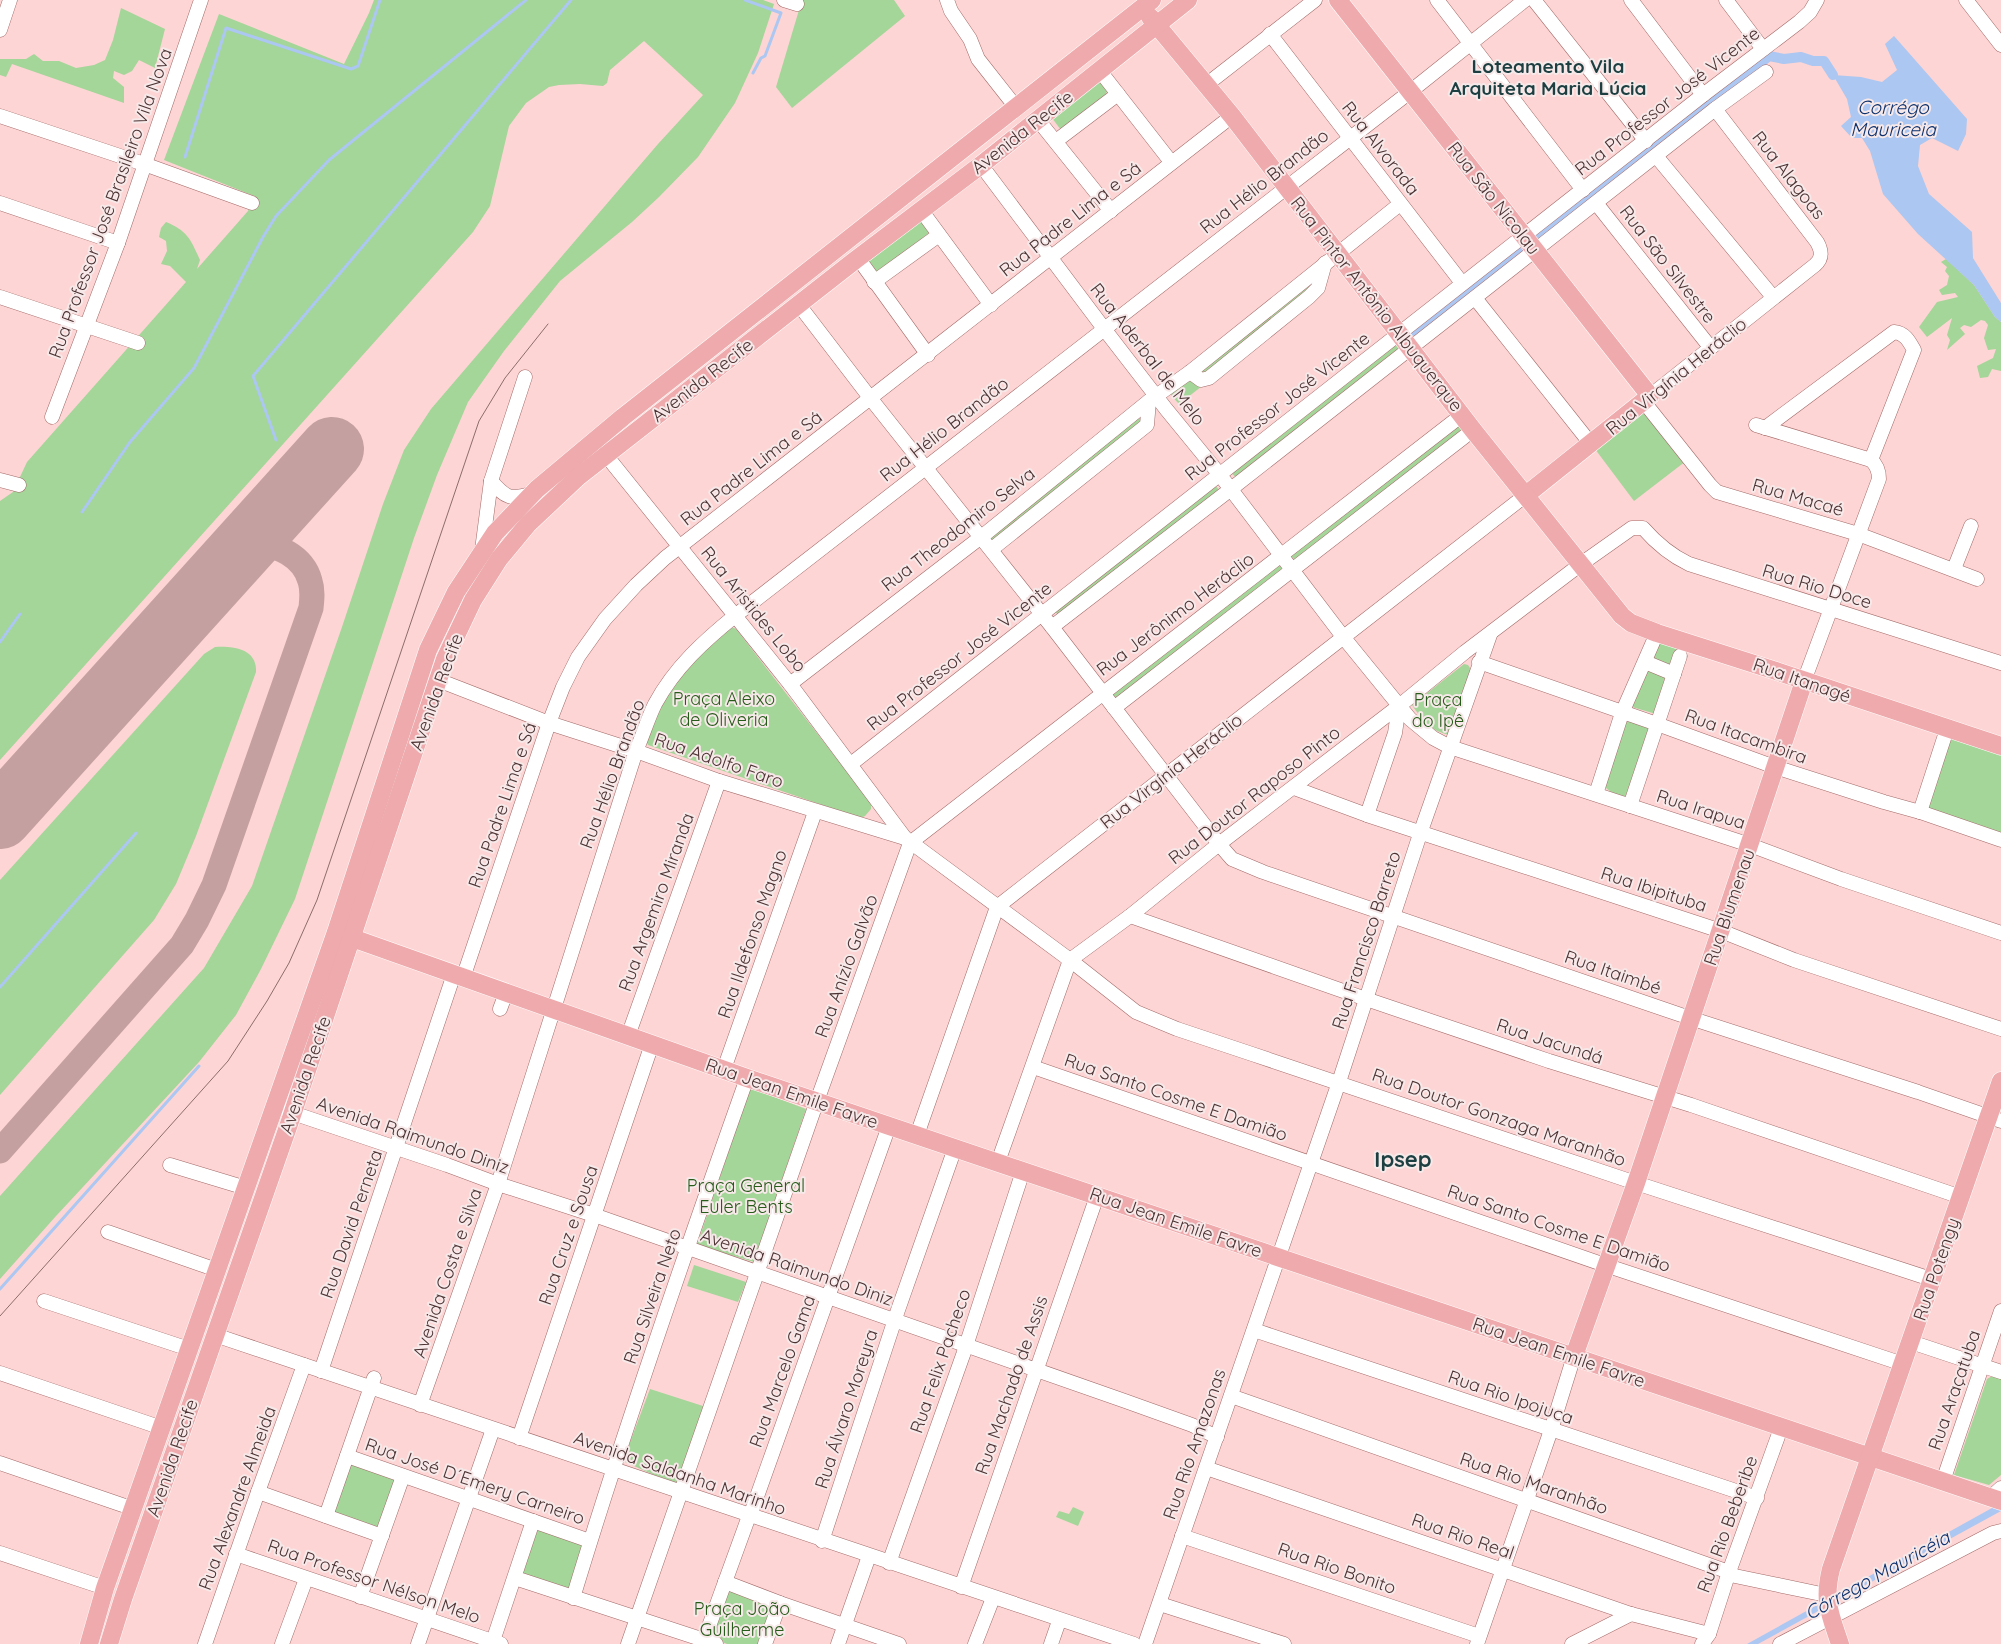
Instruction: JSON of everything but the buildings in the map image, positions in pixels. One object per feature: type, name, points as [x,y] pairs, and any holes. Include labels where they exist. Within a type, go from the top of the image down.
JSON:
[{"type":"main road","name":"Avenida Recife","points":[[89,1644],[105,1588],[274,1108],[344,935],[445,659],[473,600],[499,559],[534,518],[605,454],[981,165],[1188,0]]},
{"type":"main road","name":"Rua São Nicolau","points":[[1338,0],[1530,243],[1647,399]]},
{"type":"main road","name":"Avenida Recife","points":[[109,1644],[292,1114],[428,650],[456,592],[482,551],[505,521],[532,494],[645,399],[1144,2]]},
{"type":"main road","name":"Rua Pintor Antônio Albuquerque","points":[[1144,2],[1156,26],[1232,116],[1286,187],[1331,258],[1405,340],[1474,430],[1528,490],[1610,602]]},
{"type":"main road","name":"Rua Virgínia Heráclio","points":[[1528,490],[1591,444],[1647,399]]},
{"type":"main road","name":"Rua Itanagé","points":[[1610,602],[1631,623],[1657,633],[2001,746]]},
{"type":"main road","name":"Rua Blumenau","points":[[1574,1356],[1587,1307],[1636,1183],[1804,681]]},
{"type":"main road","name":"Rua Jean Emile Favre","points":[[344,935],[404,963],[458,976],[601,1029],[652,1044],[698,1063],[817,1101],[1574,1356],[1781,1428],[1943,1481],[1998,1495]]},
{"type":"main road","name":"Rua Potengy","points":[[1828,1605],[1831,1569],[1904,1364],[1960,1197],[1995,1119],[2001,1081]]},
{"type":"main road","points":[[1828,1605],[1840,1644]]},
{"type":"street","points":[[0,30],[10,0]]},
{"type":"street","name":"Rua Professor José Brasileiro Vila Nova","points":[[52,417],[118,243],[201,0]]},
{"type":"street","points":[[948,0],[950,11],[970,39],[978,59],[1015,106]]},
{"type":"street","points":[[1206,85],[1314,0]]},
{"type":"street","points":[[1437,0],[1584,190]]},
{"type":"street","name":"Rua Hélio Brandão","points":[[553,1010],[636,751],[655,705],[673,674],[702,642],[926,466],[1105,330],[1525,0]]},
{"type":"street","points":[[1534,0],[1646,141]]},
{"type":"street","points":[[1631,0],[1703,95]]},
{"type":"street","points":[[1726,0],[1763,49]]},
{"type":"street","name":"Rua Professor José Vicente","points":[[851,764],[1220,475],[1405,340],[1475,298],[1584,190],[1810,12],[1817,0]]},
{"type":"street","points":[[1966,0],[1999,37]]},
{"type":"street","name":"Rua Alvorada","points":[[1270,34],[1462,284]]},
{"type":"street","points":[[1100,71],[1171,162]]},
{"type":"street","name":"Rua Professor José Vicente","points":[[1052,627],[1231,489],[1405,340],[1462,284],[1596,203],[1715,109],[1766,72]]},
{"type":"street","points":[[1056,140],[1118,94]]},
{"type":"street","name":"Rua Alagoas","points":[[1715,109],[1817,242],[1822,254],[1820,260],[1815,265]]},
{"type":"street","points":[[0,116],[144,164],[252,203]]},
{"type":"street","name":"Rua Padre Lima e Sá","points":[[458,976],[563,687],[578,657],[605,619],[636,585],[680,546],[928,355],[1171,162],[1232,116]]},
{"type":"street","points":[[1038,120],[1056,140],[1111,211]]},
{"type":"street","points":[[1656,156],[1773,297]]},
{"type":"street","name":"Rua Aderbal de Melo","points":[[981,165],[1105,330],[1152,399],[1220,475],[1280,557],[1400,706]]},
{"type":"street","points":[[0,203],[118,243]]},
{"type":"street","name":"Rua São Silvestre","points":[[1596,203],[1710,348]]},
{"type":"street","points":[[1331,258],[1400,204]]},
{"type":"street","points":[[921,210],[991,305]]},
{"type":"street","points":[[874,282],[939,235]]},
{"type":"street","points":[[858,258],[928,355]]},
{"type":"street","name":"Rua Theodomiro Selva","points":[[790,684],[981,536],[1152,399],[1190,372],[1201,380],[1209,378],[1309,298],[1318,288],[1331,258]]},
{"type":"street","name":"Rua Virgínia Heráclio","points":[[1647,399],[1815,265]]},
{"type":"street","points":[[0,297],[138,343]]},
{"type":"street","points":[[1475,298],[1591,444]]},
{"type":"street","name":"Rua Itaimbé","points":[[799,305],[871,399],[992,549],[1232,859],[1690,1018],[1853,1070],[1995,1119]]},
{"type":"street","points":[[1894,332],[1899,332],[1906,337],[1914,350],[1871,460],[1760,426],[1894,332]]},
{"type":"street","points":[[482,551],[491,481],[525,376]]},
{"type":"street","name":"Rua Theodomiro Selva","points":[[992,549],[1147,425],[1152,399]]},
{"type":"street","name":"Rua Macaé","points":[[1647,399],[1717,492],[1858,534],[1977,579]]},
{"type":"street","name":"Rua Jerônimo Heráclio","points":[[907,841],[1103,693],[1462,415]]},
{"type":"street","name":"Rua Jerônimo Heráclio","points":[[1114,708],[1474,430]]},
{"type":"street","name":"Rua Aristides Lobo","points":[[605,454],[790,684],[907,841]]},
{"type":"street","name":"Rua Blumenau","points":[[1804,681],[1879,479],[1877,467],[1871,460]]},
{"type":"street","points":[[0,480],[19,486]]},
{"type":"street","points":[[491,481],[502,493],[510,497],[532,494]]},
{"type":"street","name":"Rua Virgínia Heráclio","points":[[997,906],[1344,638],[1528,490]]},
{"type":"street","points":[[1954,570],[1971,526]]},
{"type":"street","name":"Rua Doutor Raposo Pinto","points":[[1070,960],[1130,916],[1219,844],[1400,706],[1465,652],[1632,528]]},
{"type":"street","name":"Rua Rio Doce","points":[[1632,528],[1643,528],[1668,553],[1689,564],[2001,663]]},
{"type":"street","points":[[1596,794],[1622,713],[1657,633]]},
{"type":"street","name":"Rua Francisco Barreto","points":[[1278,1257],[1339,1082],[1421,831],[1490,634]]},
{"type":"street","points":[[1630,806],[1680,656]]},
{"type":"street","name":"Rua Itacambira","points":[[1479,662],[1775,767],[1920,812],[2001,840]]},
{"type":"street","points":[[1645,662],[1674,674]]},
{"type":"street","name":"Rua Adolfo Faro","points":[[438,680],[550,723],[636,751],[718,781],[907,841]]},
{"type":"street","points":[[1367,815],[1395,733],[1400,706]]},
{"type":"street","name":"Rua Irapua","points":[[1400,706],[1410,719],[1433,738],[1450,747],[1750,845],[1841,879],[2001,933]]},
{"type":"street","points":[[1920,812],[1947,728]]},
{"type":"street","name":"Rua Argemiro Miranda","points":[[628,1036],[718,781]]},
{"type":"street","name":"Rua Ibipituba","points":[[1294,788],[1367,815],[1421,831],[1721,931],[1794,960],[2001,1029]]},
{"type":"street","name":"Rua Aristides Lobo","points":[[861,825],[866,825],[874,818],[870,790]]},
{"type":"street","name":"Rua Ildefonso Magno","points":[[724,1070],[815,812]]},
{"type":"street","name":"Rua Doutor Gonzaga Maranhão","points":[[907,841],[1070,960],[1136,1012],[1156,1022],[1636,1183],[1931,1279]]},
{"type":"street","name":"Rua Anízio Galvão","points":[[628,1644],[907,841]]},
{"type":"street","points":[[917,1135],[997,906]]},
{"type":"street","name":"Rua Jacundá","points":[[1130,916],[1549,1061],[1664,1096],[1960,1197]]},
{"type":"street","points":[[998,1162],[1070,960]]},
{"type":"street","name":"Rua David Perneta","points":[[321,1371],[396,1148],[458,976]]},
{"type":"street","points":[[500,1009],[506,993]]},
{"type":"street","name":"Avenida Costa e Silva","points":[[420,1405],[498,1184],[553,1010]]},
{"type":"street","name":"Rua Cruz e Sousa","points":[[519,1438],[652,1044]]},
{"type":"street","name":"Rua Santo Cosme E Damião","points":[[1033,1067],[1605,1265],[1904,1364]]},
{"type":"street","name":"Rua Silveira Neto","points":[[573,1598],[613,1470],[747,1078]]},
{"type":"street","name":"Avenida Raimundo Diniz","points":[[274,1108],[594,1215],[1192,1425],[1216,1437]]},
{"type":"street","name":"Rua Marcelo Gama","points":[[710,1642],[725,1582],[889,1126]]},
{"type":"street","name":"Rua Álvaro Moreyra","points":[[822,1541],[955,1148]]},
{"type":"street","points":[[170,1165],[246,1188]]},
{"type":"street","name":"Rua Felix Pacheco","points":[[889,1563],[966,1346],[1023,1171]]},
{"type":"street","name":"Rua Machado de Assis","points":[[961,1586],[1097,1196]]},
{"type":"street","points":[[108,1232],[217,1270]]},
{"type":"street","name":"Rua Rio Amazonas","points":[[1145,1644],[1278,1257]]},
{"type":"street","points":[[44,1301],[189,1349]]},
{"type":"street","name":"Rua Araçatuba","points":[[1943,1481],[2001,1311]]},
{"type":"street","name":"Rua Rio Ipojuca","points":[[1254,1330],[1757,1498]]},
{"type":"street","name":"Avenida Saldanha Marinho","points":[[215,1335],[270,1348],[304,1365],[321,1371],[372,1383],[420,1405],[470,1416],[493,1429],[519,1438],[565,1450],[613,1470],[1127,1643]]},
{"type":"street","points":[[1911,1342],[2001,1372]]},
{"type":"street","points":[[1478,1640],[1574,1356]]},
{"type":"street","name":"Rua Alexandre Almeida","points":[[205,1644],[226,1574],[236,1554],[245,1520],[258,1492],[262,1472],[304,1365]]},
{"type":"street","points":[[0,1373],[162,1428]]},
{"type":"street","points":[[326,1516],[372,1383]]},
{"type":"street","name":"Rua Rio Maranhão","points":[[1231,1396],[1526,1499],[1729,1572],[1735,1576],[1828,1605]]},
{"type":"street","points":[[1192,1425],[1223,1418]]},
{"type":"street","name":"Rua Rio Beberibe","points":[[1706,1639],[1781,1428]]},
{"type":"street","points":[[418,1644],[493,1429]]},
{"type":"street","name":"Rua José D´Emery Carneiro","points":[[347,1456],[590,1541]]},
{"type":"street","points":[[0,1463],[134,1509]]},
{"type":"street","name":"Rua Rio Real","points":[[1206,1468],[1706,1639]]},
{"type":"street","points":[[360,1597],[404,1476]]},
{"type":"street","points":[[258,1492],[382,1536]]},
{"type":"street","points":[[497,1643],[533,1521]]},
{"type":"street","points":[[1780,1644],[1828,1605],[2001,1531]]},
{"type":"street","name":"Rua Rio Bonito","points":[[1182,1536],[1478,1640]]},
{"type":"street","points":[[0,1553],[105,1588]]},
{"type":"street","name":"Rua Professor Nélson Melo","points":[[236,1554],[497,1643]]},
{"type":"street","points":[[838,1644],[869,1556]]},
{"type":"street","points":[[515,1578],[710,1642]]},
{"type":"street","points":[[282,1644],[306,1579]]},
{"type":"street","points":[[725,1582],[844,1626],[899,1644]]},
{"type":"street","points":[[976,1644],[993,1598]]},
{"type":"street","points":[[765,1644],[780,1603]]},
{"type":"street","points":[[1160,1604],[1284,1644]]},
{"type":"street","points":[[1572,1644],[1631,1614]]},
{"type":"street","points":[[1051,1644],[1059,1620]]},
{"type":"green space","points":[[374,0],[763,0],[774,4],[758,53],[735,103],[698,157],[632,222],[560,281],[504,351],[468,402],[437,475],[414,538],[295,899],[236,1015],[199,1062],[0,1279],[0,1196],[204,968],[252,886],[383,504],[404,450],[431,409],[658,144],[703,95],[644,41],[610,70],[607,83],[603,86],[580,84],[549,87],[526,103],[509,126],[490,206],[473,232],[0,760],[0,501],[13,492],[27,462],[186,282],[170,266],[161,264],[167,251],[166,241],[159,237],[161,228],[166,222],[179,229],[188,237],[200,260],[197,269],[248,211],[254,196],[164,160],[219,14],[344,64]]},
{"type":"green space","points":[[802,0],[894,0],[905,16],[792,108],[776,87]]},
{"type":"green space","points":[[121,8],[165,29],[155,68],[139,60],[132,71],[124,75],[114,71],[113,78],[124,87],[124,103],[12,64],[6,77],[0,75],[0,59],[26,59],[34,54],[43,61],[59,61],[76,68],[94,65],[105,60],[113,40]]},
{"type":"green space","points":[[1095,79],[1109,87],[1105,96],[1061,130],[1052,118]]},
{"type":"green space","points":[[918,217],[929,233],[877,274],[865,258]]},
{"type":"green space","points":[[1946,259],[1974,285],[1995,317],[2001,322],[2001,371],[1992,369],[1988,377],[1980,378],[1977,366],[1993,358],[1996,349],[1988,350],[1984,338],[1988,325],[1985,321],[1981,320],[1971,327],[1964,325],[1960,328],[1965,334],[1947,350],[1950,340],[1947,335],[1952,318],[1927,337],[1919,327],[1937,302],[1958,297],[1955,293],[1942,295],[1939,290],[1947,285],[1949,276],[1945,271],[1947,267],[1941,262]]},
{"type":"green space","points":[[1320,268],[1313,290],[1208,373],[1200,372]]},
{"type":"green space","points":[[1395,338],[1403,347],[1238,479],[1230,472]]},
{"type":"green space","points":[[1183,380],[1206,383],[1179,404],[1169,393]]},
{"type":"green space","points":[[1148,403],[1145,425],[994,546],[985,536]]},
{"type":"green space","points":[[1647,410],[1686,461],[1634,501],[1595,449]]},
{"type":"green space","points":[[1458,419],[1467,432],[1296,562],[1288,552]]},
{"type":"green space","points":[[1213,483],[1220,491],[1058,615],[1054,610]]},
{"type":"green space","points":[[1278,562],[1285,570],[1115,705],[1106,695]]},
{"type":"green space","name":"Praça Aleixo de Oliveria","points":[[729,626],[736,629],[865,795],[871,804],[871,809],[865,816],[860,818],[648,745],[645,739],[674,677]]},
{"type":"green space","points":[[1658,639],[1680,644],[1658,714],[1656,714],[1632,707]]},
{"type":"green space","points":[[215,647],[237,648],[248,654],[253,658],[256,672],[196,836],[176,884],[154,920],[0,1095],[0,880],[204,654]]},
{"type":"green space","name":"Praça do Ipê","points":[[1464,664],[1468,665],[1472,671],[1450,735],[1432,728],[1412,705]]},
{"type":"green space","points":[[1624,716],[1652,722],[1627,795],[1624,797],[1612,793],[1605,787]]},
{"type":"green space","points":[[1950,730],[2001,747],[2001,833],[1928,808]]},
{"type":"green space","name":"Praça General Euler Bents","points":[[750,1088],[806,1109],[754,1262],[697,1245]]},
{"type":"green space","points":[[694,1265],[746,1282],[738,1302],[687,1286]]},
{"type":"green space","points":[[1994,1375],[2001,1377],[2001,1475],[1989,1485],[1954,1475],[1987,1379]]},
{"type":"green space","points":[[650,1389],[706,1407],[680,1484],[623,1461]]},
{"type":"green space","points":[[349,1460],[399,1479],[380,1531],[331,1513]]},
{"type":"green space","points":[[1073,1507],[1084,1512],[1078,1526],[1056,1517],[1059,1511],[1069,1514]]},
{"type":"green space","points":[[535,1525],[586,1543],[570,1593],[518,1575]]},
{"type":"green space","name":"Praça João Guilherme","points":[[726,1586],[777,1604],[763,1644],[727,1644],[708,1636]]},
{"type":"water","name":"Corrégo Mauriceia","points":[[1894,36],[1967,119],[1966,134],[1958,151],[1932,138],[1920,145],[1918,166],[1929,194],[1972,232],[1973,258],[2001,303],[2001,322],[1995,317],[1974,285],[1918,234],[1883,194],[1870,151],[1862,138],[1852,138],[1841,126],[1851,117],[1847,99],[1833,75],[1861,77],[1882,82],[1897,70],[1885,44]]},
{"type":"water","name":"Córrego Mauricéia","points":[[2001,1503],[2001,1511],[1758,1644],[1747,1644]]},
{"type":"waterway","points":[[185,157],[226,28],[351,69],[358,66],[380,0]]},
{"type":"waterway","points":[[82,512],[130,442],[194,368],[276,216],[329,160],[526,0]]},
{"type":"waterway","points":[[276,440],[253,376],[571,0]]},
{"type":"waterway","points":[[745,0],[781,13],[765,56],[761,58],[753,73]]},
{"type":"waterway","points":[[1413,331],[1498,270],[1769,56],[1784,59],[1801,57],[1813,61],[1824,61],[1833,75]]},
{"type":"waterway","points":[[0,642],[20,614]]},
{"type":"waterway","points":[[0,987],[136,833]]},
{"type":"waterway","points":[[0,1289],[199,1066]]},
{"type":"taxiway","points":[[0,1151],[182,945],[214,885],[311,608],[312,598],[310,581],[302,565],[288,553],[279,549],[261,546],[252,548],[227,566]]},
{"type":"runway","points":[[0,817],[332,449]]},
{"type":"tram line","points":[[0,1316],[228,1061],[289,963],[317,900],[479,421],[505,378],[548,324]]},
{"type":"district","name":"Loteamento Vila Arquiteta Maria Lúcia","points":[[1548,77]]},
{"type":"district","name":"Ipsep","points":[[1403,1159]]}]
